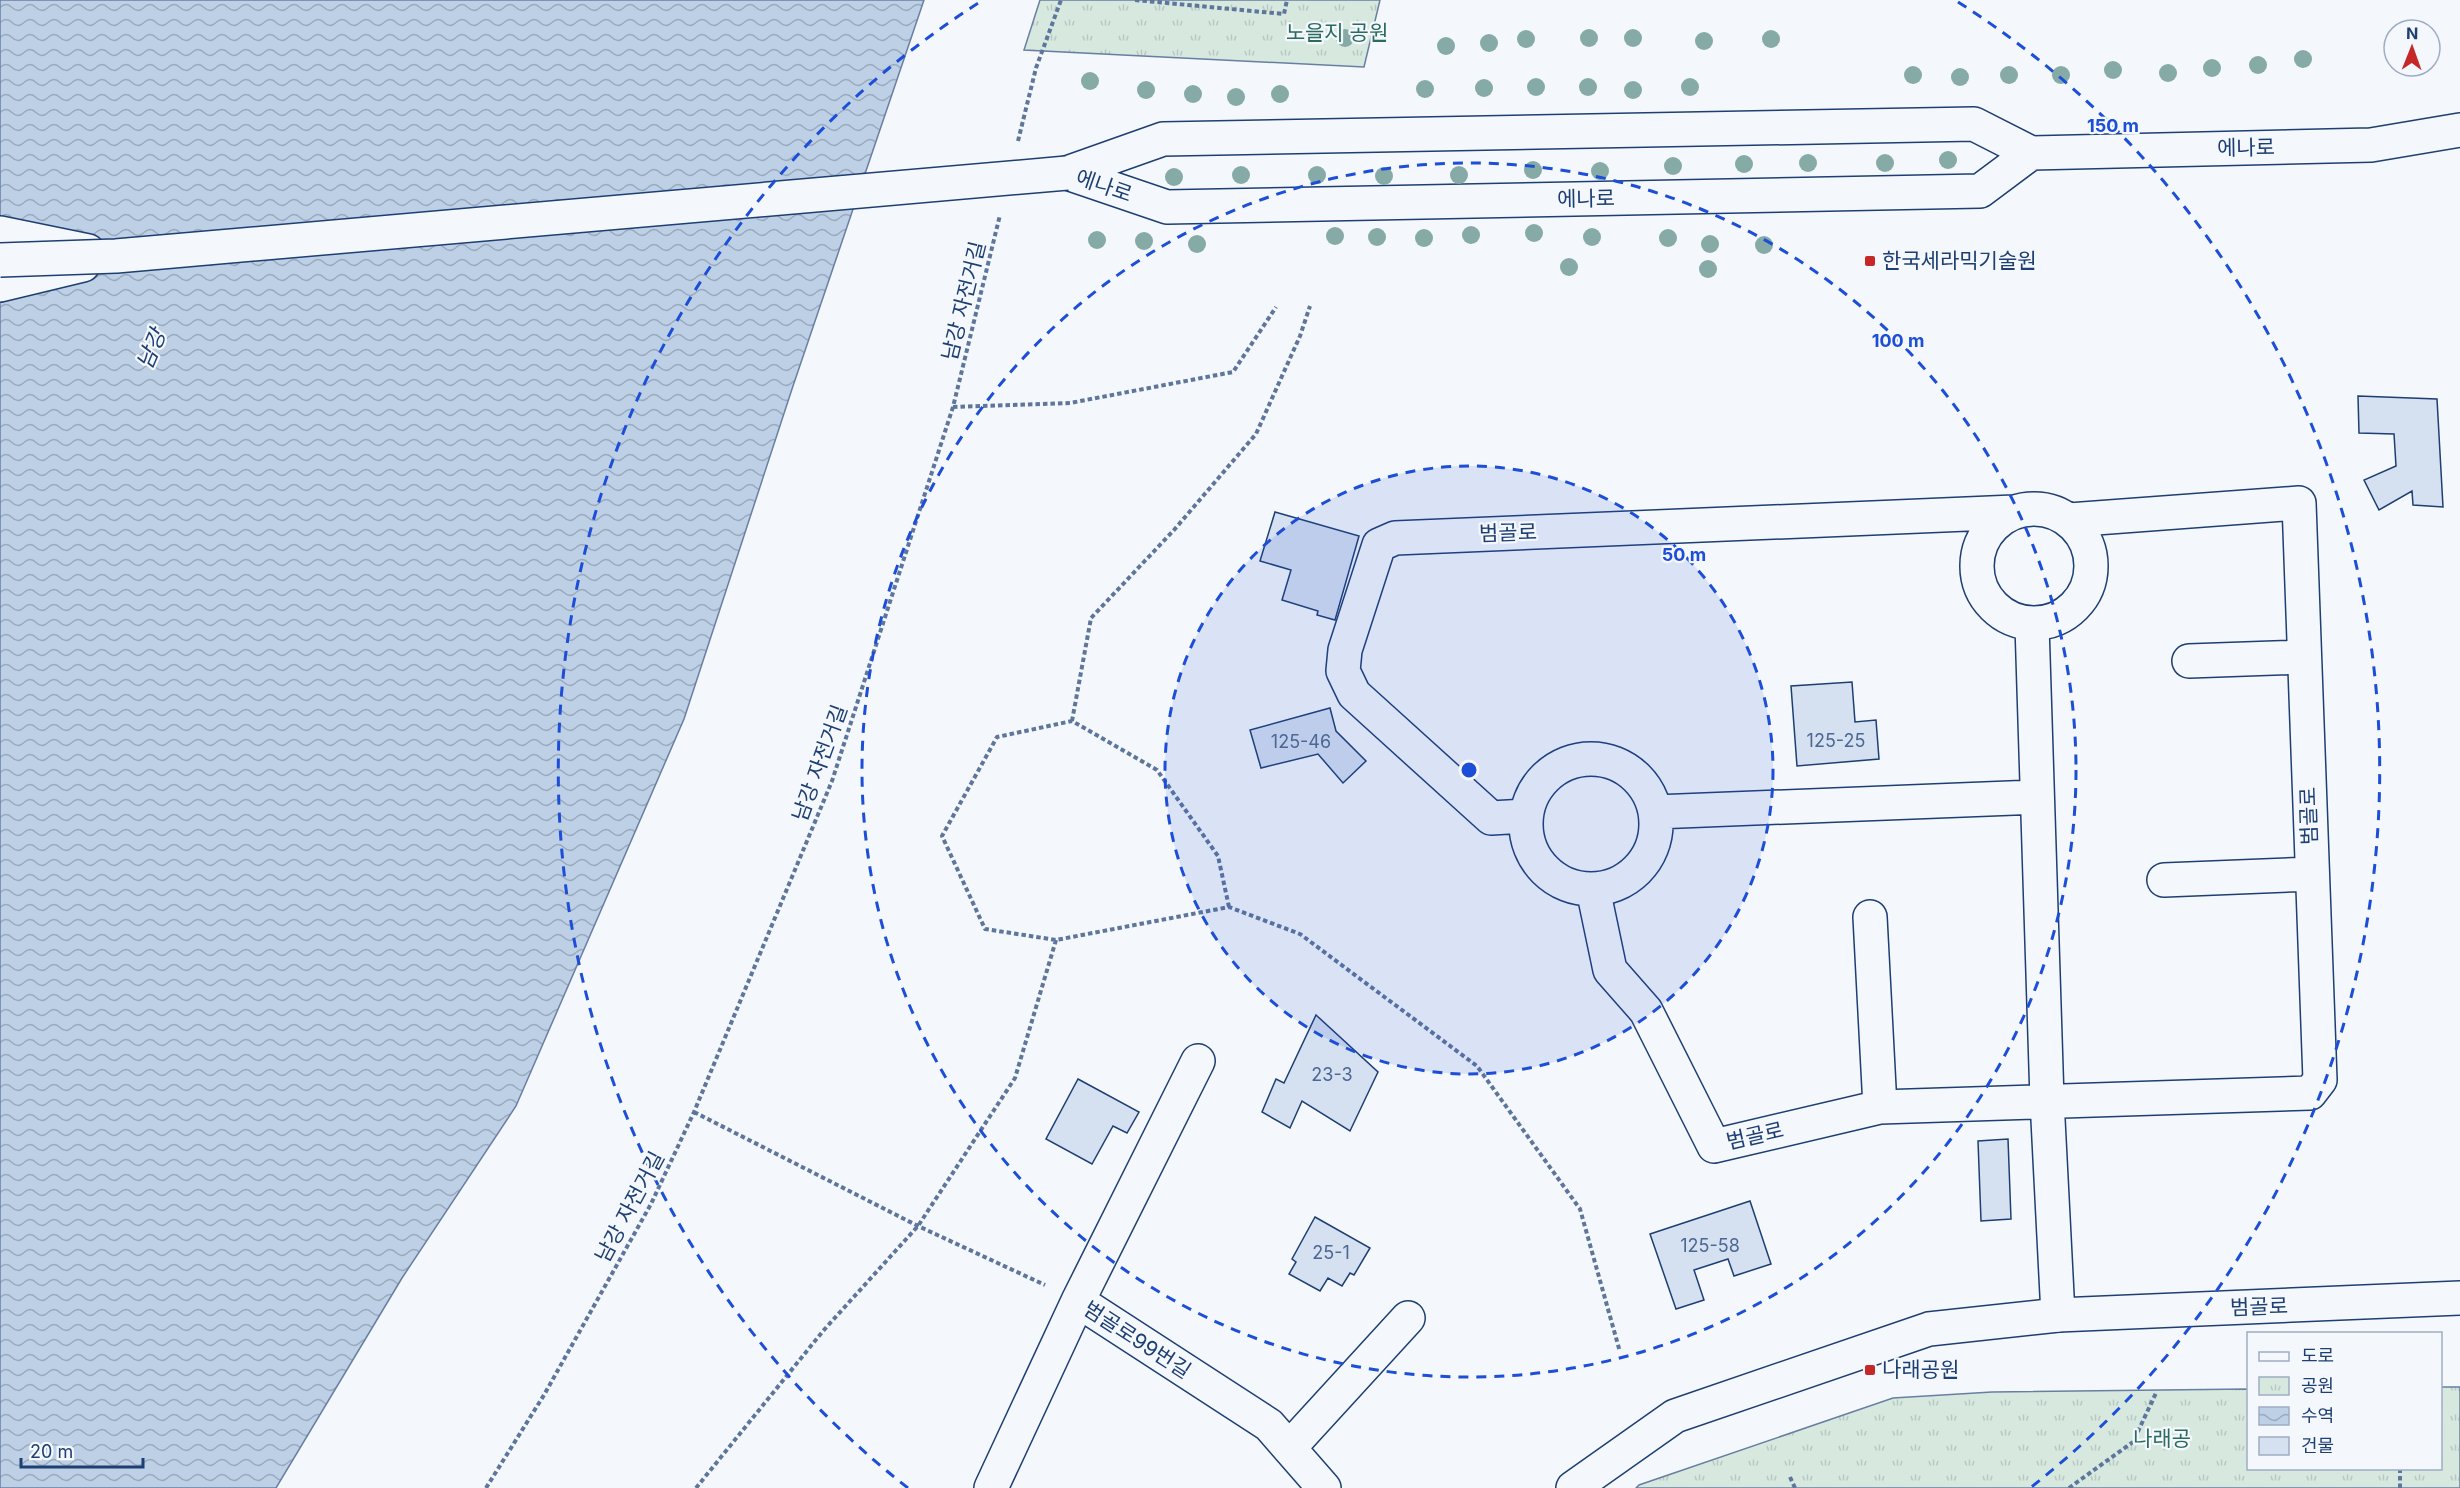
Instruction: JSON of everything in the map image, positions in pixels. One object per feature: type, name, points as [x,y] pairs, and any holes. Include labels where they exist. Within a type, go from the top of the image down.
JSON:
[{"type":"street","name":"에나로","points":[[1067,173],[1163,139],[1974,124],[2031,153],[2371,145],[2460,130]]},
{"type":"street","name":"에나로","points":[[1067,173],[1167,207],[1956,192],[1980,191],[2031,153]]},
{"type":"street","points":[[0,260],[116,256],[1067,173]]},
{"type":"street","points":[[0,233],[116,256]]},
{"type":"street","points":[[0,285],[116,256]]},
{"type":"street","name":"범골로","points":[[1526,816],[1491,818],[1354,694],[1343,671],[1345,650],[1379,545],[1395,538],[2014,512],[2033,508],[2052,511],[2069,520],[2299,503],[2320,1080],[2310,1093],[1880,1107],[1714,1146],[1646,1011],[1610,970],[1593,889]]},
{"type":"street","points":[[2014,512],[1997,521],[1985,536],[1978,553],[1977,572],[1981,590],[1992,606],[2007,618],[2032,626],[2063,617],[2077,605],[2088,589],[2092,570],[2090,551],[2082,534],[2069,520]]},
{"type":"street","points":[[2032,626],[2047,1100],[2058,1315]]},
{"type":"street","points":[[2189,661],[2303,657]]},
{"type":"street","points":[[1599,759],[1619,765],[1636,776],[1648,793],[1655,812],[1656,834],[1648,855],[1635,873],[1615,884],[1593,889],[1571,886],[1551,875],[1536,859],[1527,838],[1526,816],[1531,797],[1543,779],[1559,767],[1578,760],[1599,759]]},
{"type":"street","points":[[1655,812],[2037,797]]},
{"type":"street","points":[[2164,880],[2312,874]]},
{"type":"street","points":[[1870,917],[1880,1107]]},
{"type":"street","points":[[1078,1301],[1198,1061]]},
{"type":"street","name":"범골로","points":[[1573,1488],[1675,1416],[1929,1329],[2058,1315],[2460,1298]]},
{"type":"street","name":"범골로99번길","points":[[991,1488],[1078,1301],[1269,1425],[1324,1488]]},
{"type":"street","points":[[1289,1448],[1408,1318]]},
{"type":"path","points":[[1017,147],[1036,68],[1061,0]]},
{"type":"path","points":[[1135,0],[1284,14],[1287,0]]},
{"type":"path","name":"남강 자전거길","points":[[486,1488],[544,1395],[651,1204],[694,1112],[832,781],[953,407],[1003,204]]},
{"type":"path","points":[[1072,721],[1091,618],[1174,530],[1256,434],[1300,336],[1310,306]]},
{"type":"path","points":[[953,407],[1070,402],[1233,372],[1276,307]]},
{"type":"path","points":[[1229,907],[1218,856],[1157,770],[1072,721],[997,737],[942,836],[985,929],[1056,940],[1229,907],[1300,934],[1477,1066],[1580,1209],[1620,1352]]},
{"type":"path","points":[[696,1488],[823,1331],[918,1226],[1015,1078],[1056,940]]},
{"type":"path","points":[[694,1112],[918,1226],[1078,1301]]},
{"type":"path","points":[[2069,1488],[2133,1442],[2156,1393]]},
{"type":"path","points":[[2400,1470],[2400,1488]]},
{"type":"path","points":[[1790,1477],[1795,1488]]},
{"type":"green space","name":"노을지 공원","points":[[1040,0],[1380,0],[1364,67],[1024,50]]},
{"type":"green space","name":"나래공","points":[[2442,1387],[2460,1387],[2460,1488],[1636,1488],[1639,1485],[1893,1398],[1992,1392],[2247,1389],[2247,1470],[2442,1470]]},
{"type":"water","name":"남강","points":[[0,0],[924,0],[793,386],[684,719],[516,1106],[402,1278],[276,1488],[0,1488]]},
{"type":"building","points":[[2358,396],[2437,399],[2443,507],[2413,505],[2412,491],[2379,510],[2364,480],[2396,466],[2394,434],[2359,433]]},
{"type":"building","points":[[1275,512],[1359,536],[1335,620],[1317,615],[1318,611],[1282,600],[1291,570],[1260,561]]},
{"type":"building","points":[[1852,682],[1855,722],[1876,720],[1879,759],[1797,766],[1791,686]]},
{"type":"building","points":[[1330,708],[1336,731],[1366,761],[1343,783],[1318,754],[1261,768],[1250,730]]},
{"type":"building","points":[[1316,1015],[1378,1072],[1350,1131],[1302,1101],[1290,1128],[1262,1112],[1276,1079],[1284,1083]]},
{"type":"building","points":[[1078,1079],[1139,1112],[1127,1133],[1113,1126],[1092,1164],[1046,1139]]},
{"type":"building","points":[[2008,1139],[2011,1219],[1981,1221],[1978,1141]]},
{"type":"building","points":[[1750,1201],[1771,1264],[1734,1276],[1728,1259],[1694,1270],[1704,1300],[1676,1309],[1650,1234]]},
{"type":"building","points":[[1315,1217],[1370,1248],[1354,1275],[1350,1273],[1342,1286],[1328,1278],[1320,1291],[1289,1274],[1296,1262],[1292,1259]]},
{"type":"place","name":"한국세라믹기술원","points":[[1870,261]]},
{"type":"place","name":"나래공원","points":[[1870,1370]]}]
